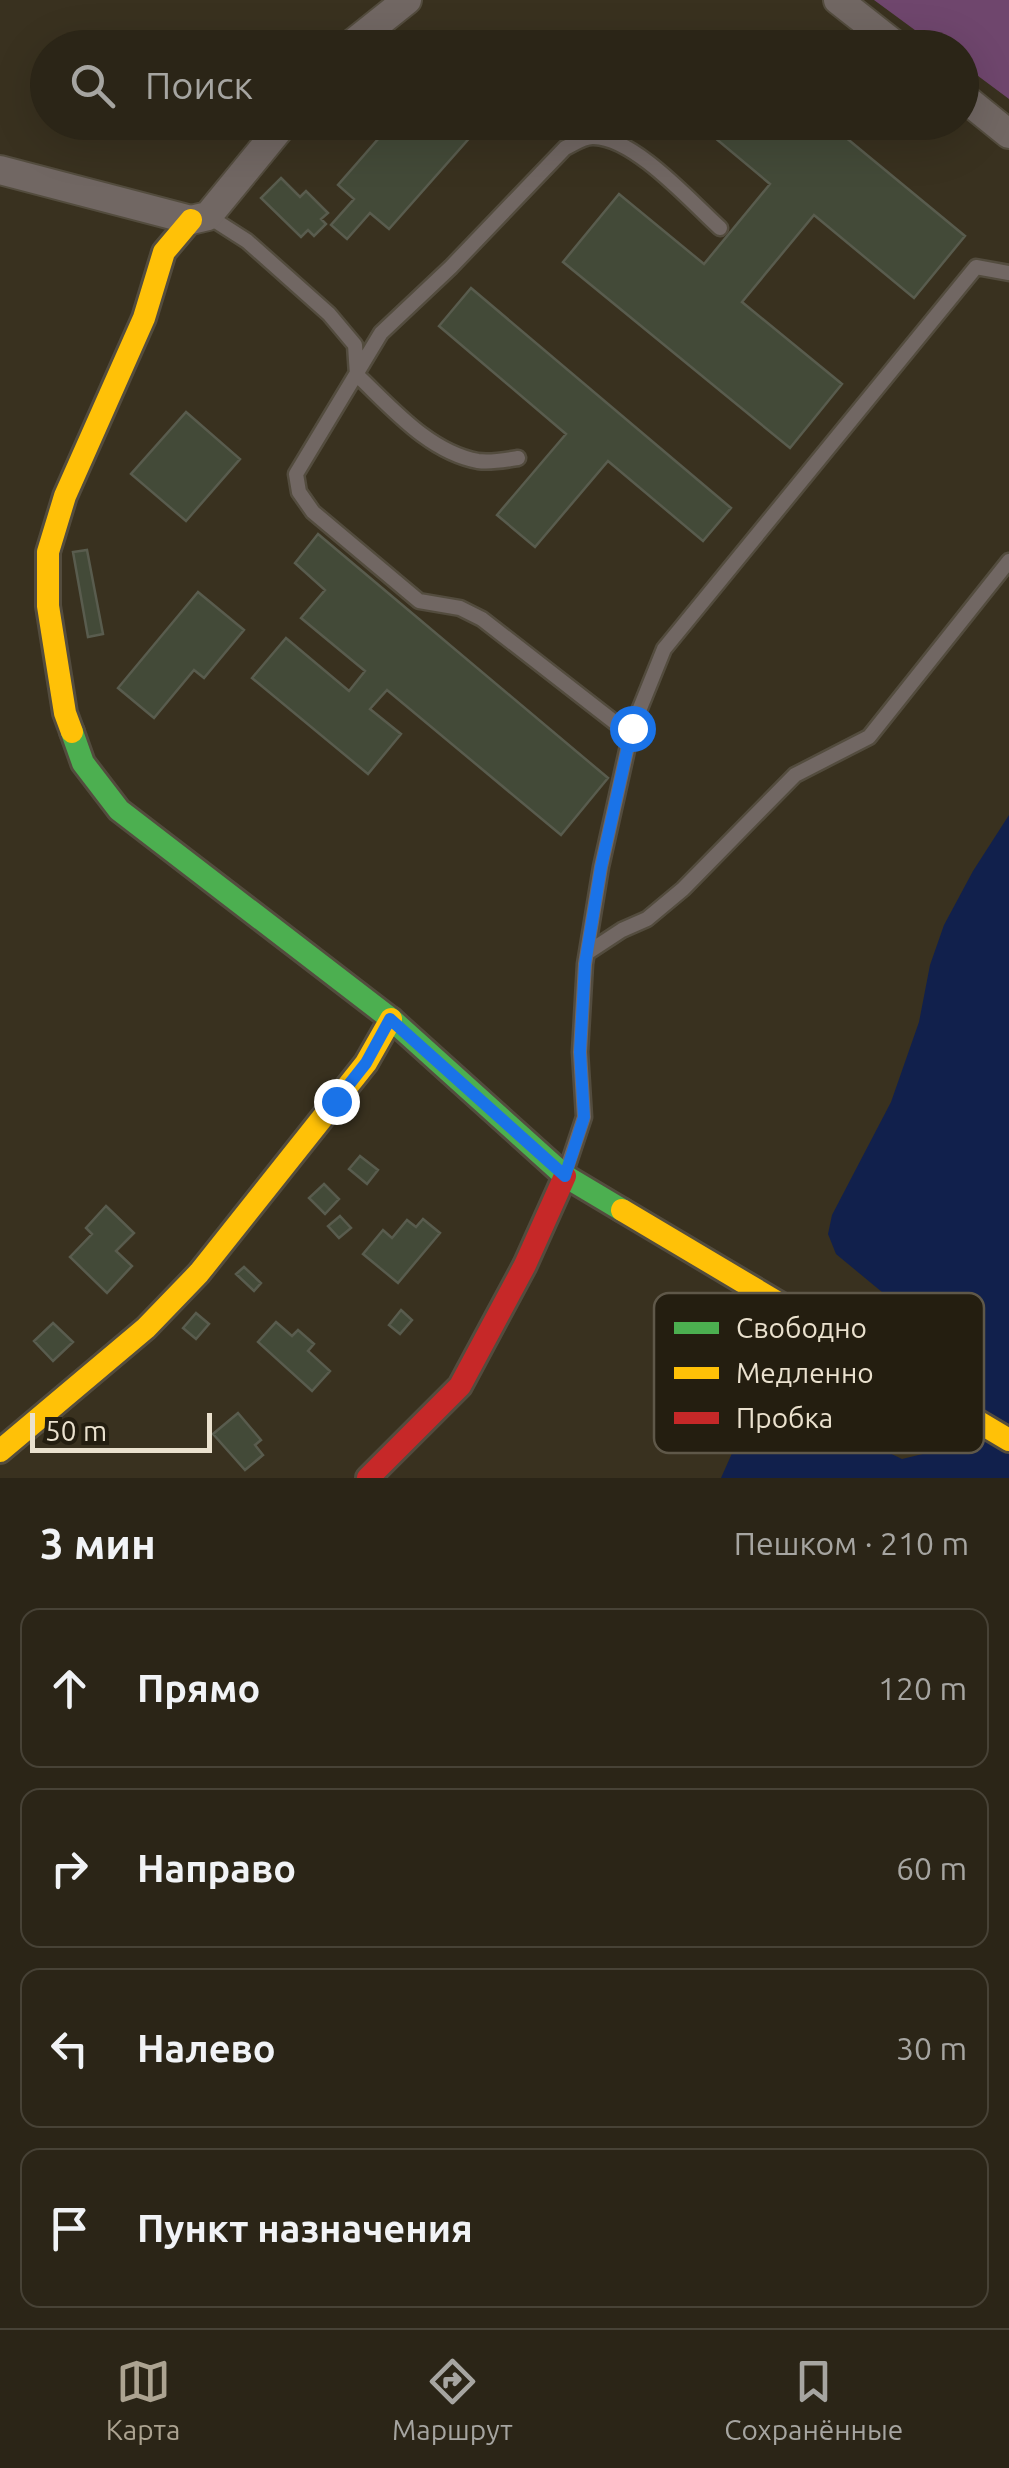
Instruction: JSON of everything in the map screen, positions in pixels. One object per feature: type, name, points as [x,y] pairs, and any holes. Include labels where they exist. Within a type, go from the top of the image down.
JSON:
[{"type":"street","points":[[370,30],[407,0]]},
{"type":"street","points":[[838,0],[876,30]]},
{"type":"street","points":[[979,110],[1009,134]]},
{"type":"street","points":[[269,140],[164,252],[144,318],[64,496],[48,552],[48,606],[65,713],[83,763],[119,810],[390,1019],[565,1176],[761,1293]]},
{"type":"street","points":[[0,170],[200,218]]},
{"type":"street","points":[[0,1451],[146,1328],[199,1273],[366,1063],[390,1019]]},
{"type":"street","points":[[368,1478],[460,1386],[565,1176]]},
{"type":"street","points":[[984,1425],[1009,1440]]},
{"type":"lane","points":[[582,140],[566,148],[381,333],[296,474],[299,492],[314,512],[419,601],[460,608],[482,618],[630,735]]},
{"type":"lane","points":[[609,140],[628,148],[720,228]]},
{"type":"lane","points":[[200,218],[247,242],[328,314],[355,345],[357,375],[423,436],[453,454],[482,462],[518,458]]},
{"type":"lane","points":[[565,1176],[584,1117],[580,1052],[587,954],[601,867],[630,735],[664,648],[976,266],[1009,273]]},
{"type":"lane","points":[[587,954],[622,930],[647,919],[682,890],[796,774],[869,736],[1009,560]]},
{"type":"shaded area","points":[[874,0],[1009,0],[1009,99],[979,77],[979,30],[915,30]]},
{"type":"water","points":[[1009,815],[1009,1478],[721,1478],[732,1453],[890,1453],[902,1459],[927,1453],[984,1453],[984,1293],[883,1293],[836,1254],[828,1234],[832,1215],[891,1102],[919,1022],[930,965],[944,925]]},
{"type":"building","points":[[377,140],[468,140],[389,229],[370,213],[347,239],[331,225],[354,199],[338,185]]},
{"type":"building","points":[[717,140],[849,140],[965,236],[914,298],[814,215],[742,302],[842,384],[790,448],[563,262],[619,194],[704,264],[770,184]]},
{"type":"building","points":[[281,178],[300,197],[306,191],[328,213],[321,219],[326,224],[314,236],[308,230],[301,237],[261,198]]},
{"type":"building","points":[[471,288],[731,508],[703,541],[608,461],[535,547],[497,515],[566,434],[439,326]]},
{"type":"building","points":[[186,412],[240,459],[186,521],[131,474]]},
{"type":"building","points":[[318,534],[608,778],[561,835],[387,690],[370,709],[401,734],[368,774],[252,678],[286,638],[349,691],[365,671],[301,618],[325,590],[295,563]]},
{"type":"building","points":[[87,550],[103,634],[88,637],[73,552]]},
{"type":"building","points":[[198,592],[244,630],[204,678],[194,670],[154,718],[118,688]]},
{"type":"building","points":[[360,1156],[378,1170],[367,1184],[349,1169]]},
{"type":"building","points":[[324,1184],[339,1199],[325,1214],[309,1198]]},
{"type":"building","points":[[106,1206],[134,1233],[116,1251],[132,1266],[107,1293],[70,1257],[92,1234],[86,1228]]},
{"type":"building","points":[[340,1216],[351,1228],[339,1238],[328,1226]]},
{"type":"building","points":[[423,1219],[440,1233],[398,1283],[363,1254],[383,1230],[392,1238],[407,1220],[416,1227]]},
{"type":"building","points":[[244,1267],[261,1283],[254,1291],[236,1274]]},
{"type":"building","points":[[401,1310],[412,1320],[400,1334],[389,1325]]},
{"type":"building","points":[[196,1313],[209,1324],[196,1339],[183,1328]]},
{"type":"building","points":[[276,1322],[292,1336],[298,1330],[314,1344],[308,1351],[330,1371],[312,1391],[258,1342]]},
{"type":"building","points":[[53,1323],[73,1342],[53,1361],[34,1341]]},
{"type":"building","points":[[238,1413],[261,1440],[255,1445],[263,1455],[245,1470],[213,1434]]},
{"type":"traffic: fast","points":[[72,732],[83,763],[119,810],[391,1019],[565,1176],[622,1210]]},
{"type":"traffic: slow","points":[[72,732],[65,713],[48,606],[48,552],[65,496],[144,318],[164,252],[191,220]]},
{"type":"traffic: slow","points":[[0,1451],[146,1328],[199,1273],[366,1063],[391,1019]]},
{"type":"traffic: slow","points":[[622,1210],[762,1293]]},
{"type":"traffic: slow","points":[[984,1425],[1009,1440]]},
{"type":"traffic: jam","points":[[368,1478],[460,1386],[525,1265],[565,1176]]},
{"type":"route","points":[[336,1101],[366,1063],[390,1019],[565,1176],[584,1117],[580,1052],[585,964],[601,867],[632,728]]}]
